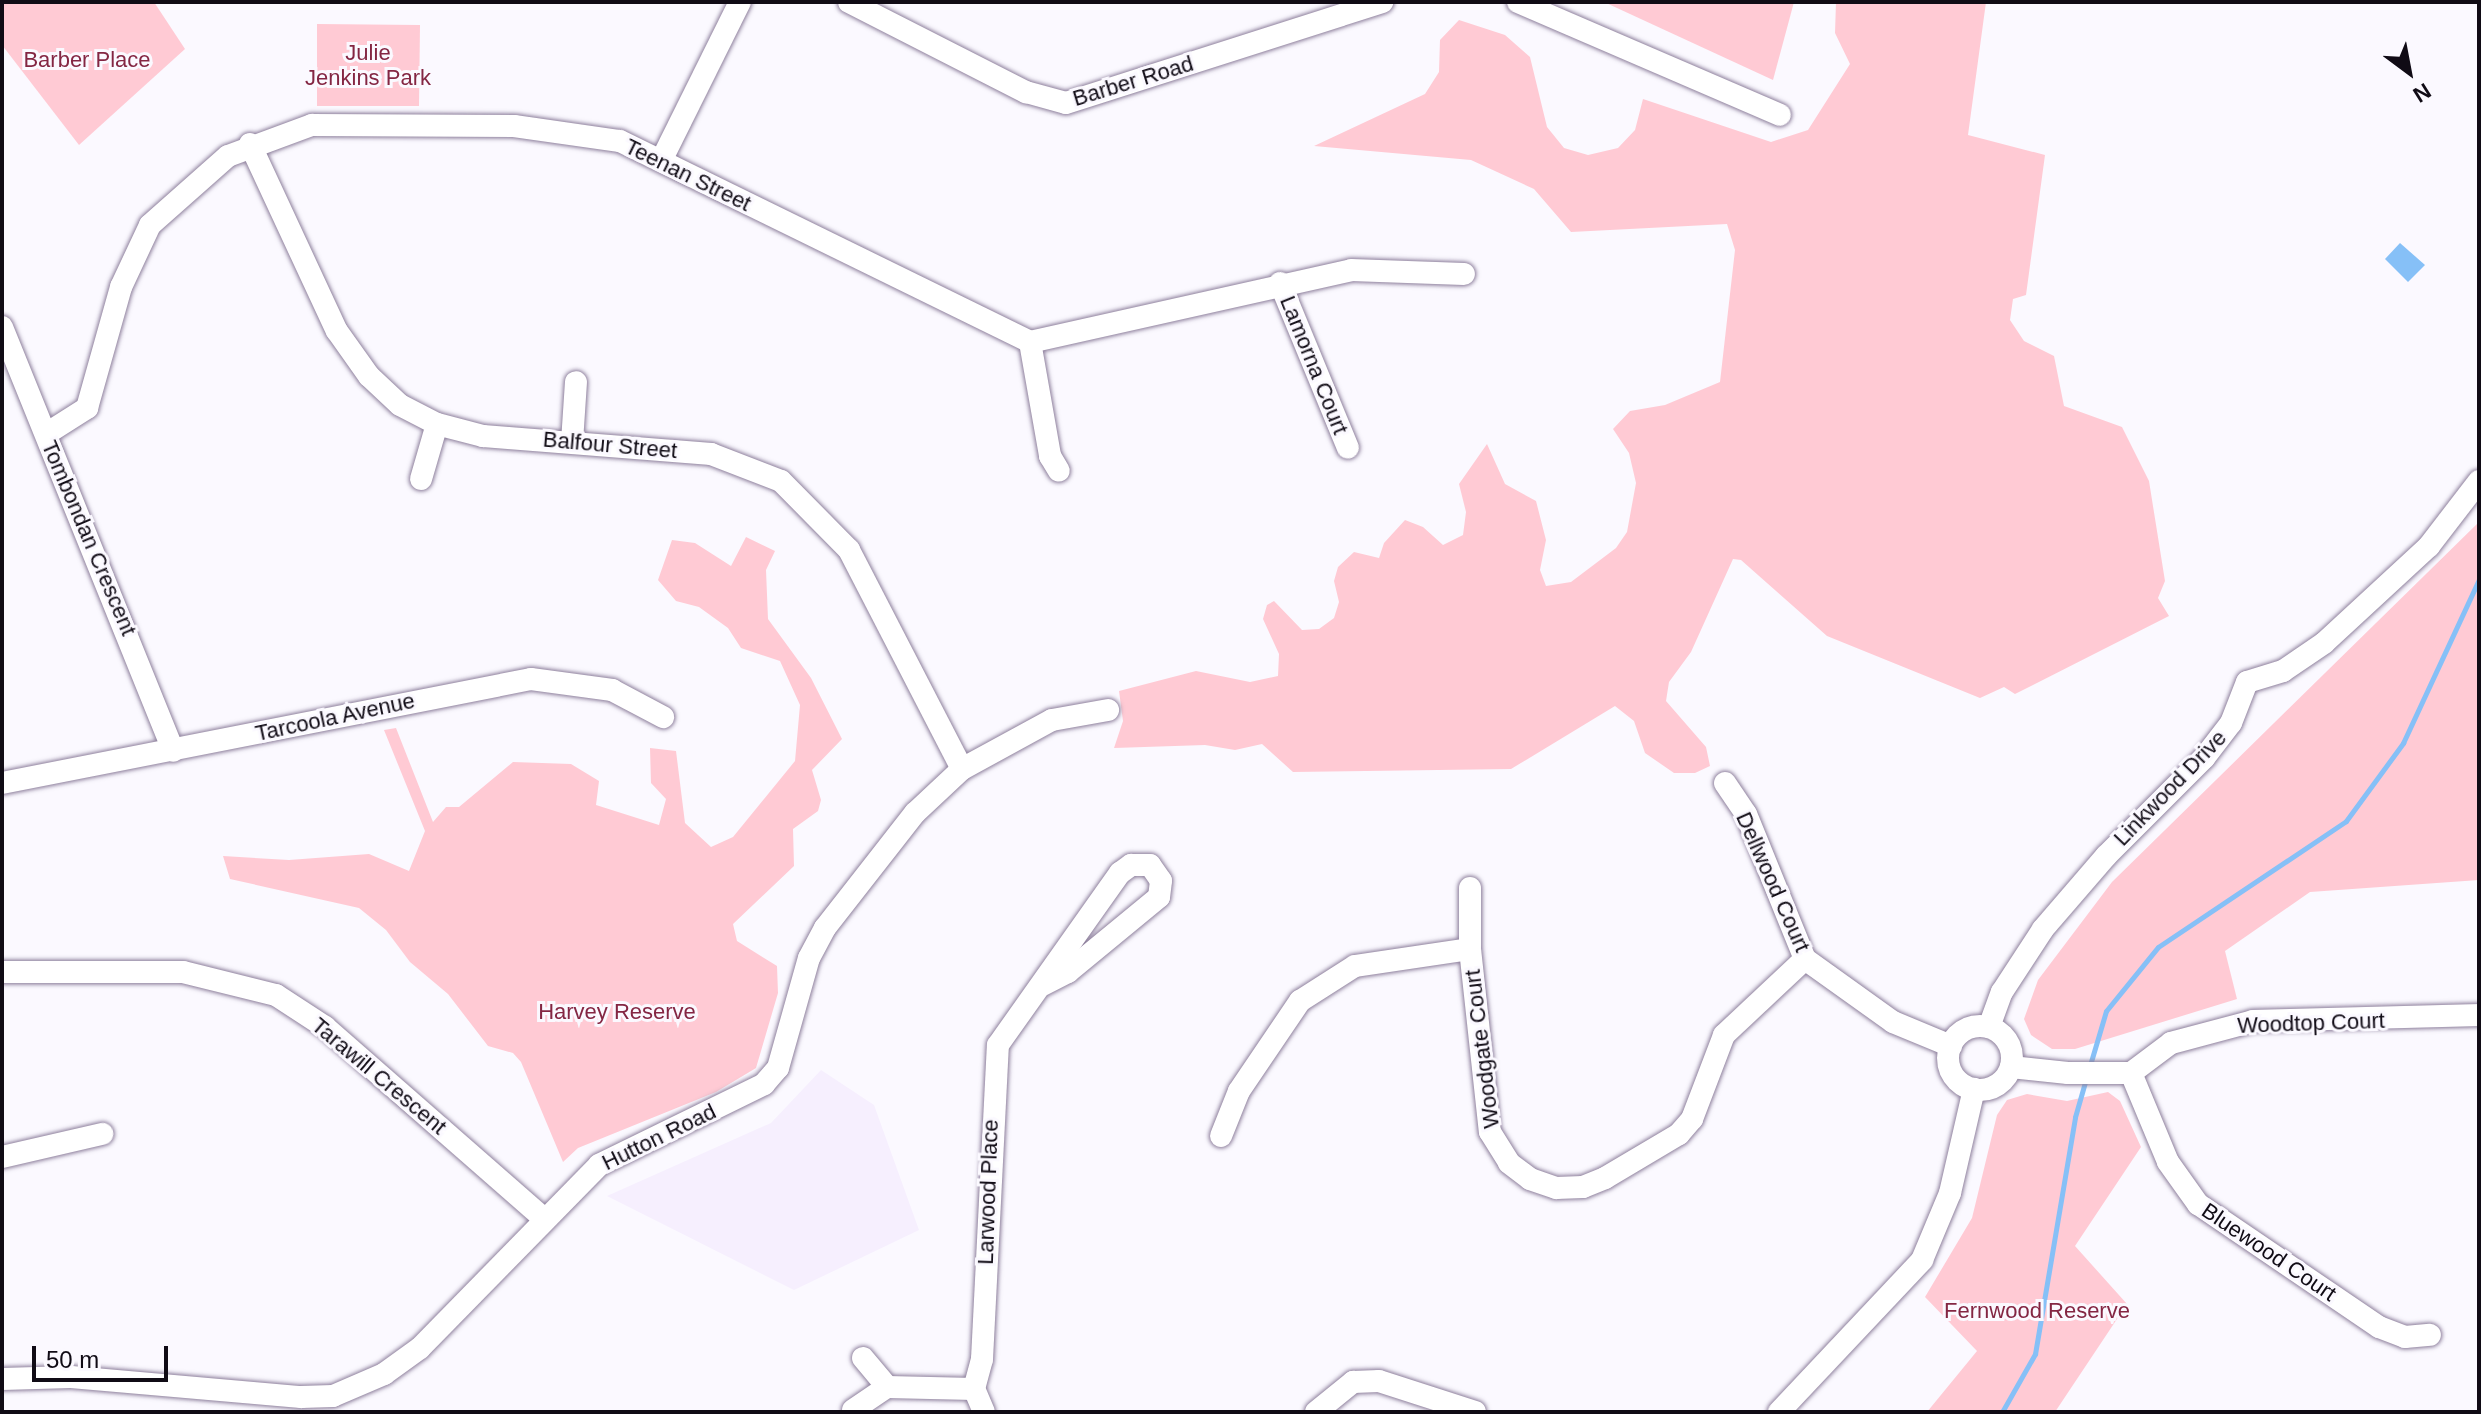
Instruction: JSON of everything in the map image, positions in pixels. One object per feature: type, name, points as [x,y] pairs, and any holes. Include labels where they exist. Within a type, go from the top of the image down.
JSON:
[{"type":"street","points":[[662,159],[740,2]]},
{"type":"street","name":"Barber Road","points":[[849,2],[1026,92],[1066,103],[1382,2]]},
{"type":"street","points":[[1518,2],[1780,115]]},
{"type":"street","name":"Teenan Street","points":[[46,434],[87,408],[121,287],[150,225],[209,169],[250,144],[312,125],[514,126],[593,135],[662,159],[1030,342]]},
{"type":"street","name":"Balfour Street","points":[[250,144],[337,331],[369,376],[400,405],[437,424],[483,436],[711,454],[781,481],[849,550],[962,769]]},
{"type":"street","points":[[1059,471],[1050,456],[1030,342],[1103,329],[1280,283],[1351,270],[1464,274]]},
{"type":"street","name":"Lamorna Court","points":[[1280,283],[1348,448]]},
{"type":"street","name":"Tombondan Crescent","points":[[2,327],[165,719],[173,751]]},
{"type":"street","points":[[572,442],[576,382]]},
{"type":"street","points":[[421,479],[437,424]]},
{"type":"street","name":"Linkwood Drive","points":[[1989,1027],[2002,992],[2043,929],[2106,856],[2204,758],[2231,723],[2247,682],[2283,671],[2324,643],[2429,546],[2479,481]]},
{"type":"street","name":"Tarcoola Avenue","points":[[2,783],[531,679],[612,690],[663,717]]},
{"type":"street","name":"Hutton Road","points":[[2,1379],[71,1377],[333,1396],[372,1381],[420,1348],[572,1187],[617,1152],[764,1084],[778,1068],[809,958],[825,928],[915,813],[962,769],[1052,720],[1108,710]]},
{"type":"street","name":"Dellwood Court","points":[[1725,783],[1746,814],[1805,959],[1893,1022],[1951,1046]]},
{"type":"street","name":"Larwood Place","points":[[974,1389],[982,1359],[993,1064],[1011,1021],[1043,985],[1120,873],[1131,865],[1150,865],[1161,881],[1159,897],[1068,972],[1043,985]]},
{"type":"street","name":"Woodgate Court","points":[[1470,888],[1470,949],[1490,1132],[1509,1163],[1530,1179],[1556,1188],[1583,1187],[1605,1178],[1679,1134],[1692,1119],[1724,1035],[1805,959]]},
{"type":"street","name":"Woodgate Court","points":[[1221,1136],[1239,1091],[1300,1001],[1355,966],[1470,949]]},
{"type":"street","name":"Tarawill Crescent","points":[[2,972],[183,972],[276,995],[325,1027],[543,1218]]},
{"type":"street","name":"Woodtop Court","points":[[2131,1073],[2171,1043],[2253,1021],[2479,1015]]},
{"type":"street","points":[[1989,1027],[2011,1047],[2011,1067],[1993,1087],[1974,1089],[1952,1073],[1951,1046],[1962,1031],[1989,1027]]},
{"type":"street","points":[[2011,1067],[2068,1073],[2131,1073]]},
{"type":"street","name":"Bluewood Court","points":[[2131,1073],[2168,1162],[2198,1204],[2379,1327],[2405,1337],[2430,1335]]},
{"type":"street","points":[[1779,1412],[1922,1260],[1950,1193],[1974,1089]]},
{"type":"street","points":[[2,1157],[102,1134]]},
{"type":"street","points":[[863,1358],[887,1387]]},
{"type":"street","points":[[1316,1412],[1353,1382],[1379,1381],[1475,1412]]},
{"type":"street","points":[[853,1410],[887,1387],[974,1389],[984,1412]]},
{"type":"shaded area","points":[[821,1070],[874,1105],[919,1230],[794,1290],[607,1196],[771,1123]]},
{"type":"green space","name":"Barber Place","points":[[2,2],[154,2],[185,49],[79,145],[2,45]]},
{"type":"green space","points":[[1604,2],[1794,2],[1773,80]]},
{"type":"green space","points":[[1836,2],[1986,2],[1968,135],[2045,155],[2026,295],[2013,299],[2010,320],[2024,341],[2054,356],[2064,406],[2122,427],[2149,481],[2165,581],[2158,598],[2169,616],[2015,694],[2004,687],[1980,698],[1827,636],[1741,560],[1733,559],[1691,652],[1669,682],[1666,701],[1706,747],[1710,766],[1695,773],[1674,773],[1645,753],[1634,721],[1615,706],[1511,769],[1293,772],[1262,744],[1235,750],[1205,745],[1114,748],[1123,721],[1119,691],[1196,671],[1250,682],[1278,676],[1279,654],[1263,619],[1267,605],[1274,601],[1302,630],[1319,629],[1334,618],[1339,602],[1334,581],[1338,567],[1354,552],[1379,558],[1384,543],[1405,520],[1423,527],[1443,545],[1463,535],[1466,512],[1459,484],[1487,444],[1505,484],[1536,501],[1546,540],[1540,570],[1546,586],[1571,582],[1616,548],[1627,532],[1636,483],[1629,453],[1613,429],[1630,411],[1665,405],[1720,382],[1735,250],[1727,224],[1571,232],[1534,189],[1471,160],[1314,146],[1425,94],[1439,72],[1440,40],[1459,20],[1505,35],[1530,57],[1547,127],[1564,148],[1588,155],[1618,148],[1635,130],[1643,99],[1771,142],[1808,130],[1850,64],[1835,33]]},
{"type":"green space","name":"Julie Jenkins Park","points":[[317,24],[420,25],[419,106],[317,106]]},
{"type":"green space","points":[[2479,522],[2479,880],[2310,892],[2225,951],[2237,999],[2075,1049],[2052,1049],[2031,1035],[2024,1019],[2038,980],[2112,882]]},
{"type":"green space","name":"Harvey Reserve","points":[[746,537],[775,551],[766,570],[768,619],[811,678],[842,739],[812,770],[821,800],[818,811],[793,829],[794,866],[733,924],[737,941],[777,966],[778,993],[756,1068],[716,1092],[578,1148],[563,1162],[521,1062],[513,1053],[488,1046],[448,994],[410,962],[386,930],[359,908],[230,879],[223,856],[289,860],[369,854],[409,871],[425,831],[384,730],[396,728],[433,822],[446,807],[459,807],[513,762],[571,764],[599,781],[596,805],[659,825],[666,799],[651,783],[650,748],[676,751],[685,823],[711,847],[733,837],[795,761],[800,705],[780,661],[741,648],[728,628],[699,607],[676,601],[658,580],[672,540],[695,543],[731,566]]},
{"type":"green space","name":"Fernwood Reserve","points":[[2108,1092],[2120,1101],[2141,1147],[2075,1246],[2127,1304],[2055,1412],[1927,1412],[1977,1351],[1925,1297],[1972,1218],[1997,1115],[2007,1100],[2027,1094],[2067,1101]]},
{"type":"water","points":[[2400,243],[2425,265],[2408,282],[2385,259]]},
{"type":"waterway","points":[[2090,1065],[2106,1011],[2158,947],[2346,821],[2403,743],[2479,579]]},
{"type":"waterway","points":[[2002,1412],[2035,1354],[2075,1117],[2086,1079]]}]
